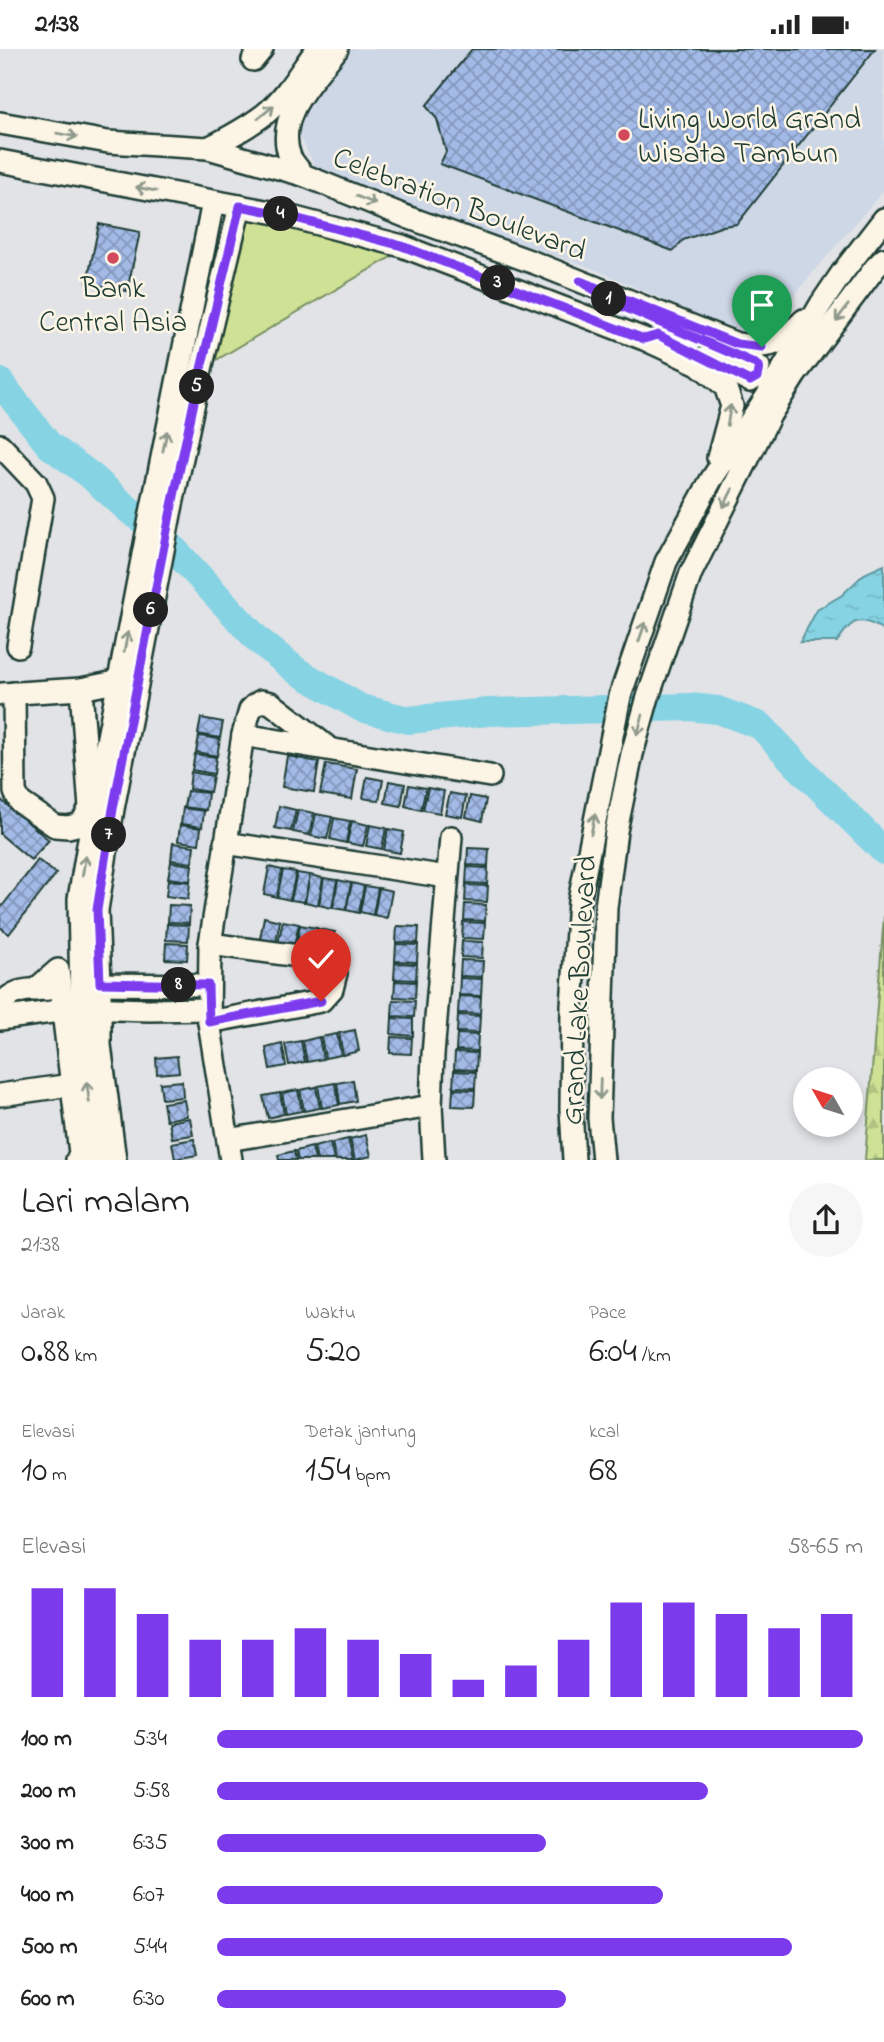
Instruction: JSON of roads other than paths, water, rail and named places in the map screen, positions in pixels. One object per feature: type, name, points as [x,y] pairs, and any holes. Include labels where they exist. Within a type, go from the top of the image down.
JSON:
[{"type":"street","points":[[0,124],[108,142],[208,148],[266,113],[317,49]]},
{"type":"street","points":[[303,175],[291,159],[286,143],[286,126],[299,100],[337,49]]},
{"type":"street","name":"Celebration Boulevard","points":[[208,148],[303,175],[407,217],[535,263],[737,344],[762,347],[781,341],[821,304]]},
{"type":"street","points":[[0,161],[214,202],[129,679],[93,815],[79,899],[91,984],[81,1009],[71,1085],[80,1153],[78,1160]]},
{"type":"street","name":"Celebration Boulevard","points":[[214,202],[276,213],[402,246],[644,339],[698,364],[725,386],[732,406],[711,480]]},
{"type":"street","points":[[161,511],[201,369],[240,206]]},
{"type":"street","name":"Grand Lake Boulevard","points":[[574,1160],[571,1109],[572,1006],[579,901],[620,696],[666,562],[711,480],[767,396],[821,304],[884,219]]},
{"type":"street","name":"Grand Lake Boulevard","points":[[603,1160],[599,1118],[606,907],[616,831],[632,754],[648,697],[691,573],[770,415],[795,375],[884,259]]},
{"type":"street","points":[[580,281],[617,304],[754,363],[759,367],[757,377],[750,381],[658,335],[644,339]]},
{"type":"street","points":[[0,445],[36,482],[43,499],[18,646]]},
{"type":"street","points":[[81,689],[90,808],[81,824],[55,826],[20,802],[15,792],[7,694],[81,689],[129,679]]},
{"type":"street","points":[[330,749],[271,703],[261,701],[250,710],[225,843],[210,944],[208,985],[209,1015],[230,1150],[431,1106]]},
{"type":"street","points":[[243,736],[489,776]]},
{"type":"street","points":[[434,1160],[431,1106],[451,837]]},
{"type":"street","points":[[225,843],[447,877]]},
{"type":"street","points":[[0,1019],[81,1009],[149,1010],[209,1015],[321,1001],[332,989],[336,973],[328,960],[210,944]]},
{"type":"street","points":[[62,972],[91,984],[208,985]]},
{"type":"street","points":[[0,1007],[8,995],[35,990],[62,972]]},
{"type":"street","points":[[62,972],[100,1045],[115,1160]]},
{"type":"street","points":[[81,1009],[82,1047],[96,1160]]},
{"type":"street","points":[[0,1095],[71,1085]]},
{"type":"water","points":[[884,565],[884,630],[862,621],[847,628],[837,642],[800,642],[817,610],[842,595],[864,574]]},
{"type":"waterway","points":[[0,382],[49,445],[157,531],[258,640],[297,671],[361,708],[408,720],[488,712],[690,707],[718,710],[761,726],[884,851]]},
{"type":"place","name":"Living World Grand Wisata Tambun","points":[[624,135]]},
{"type":"place","name":"Bank Central Asia","points":[[113,258]]}]
